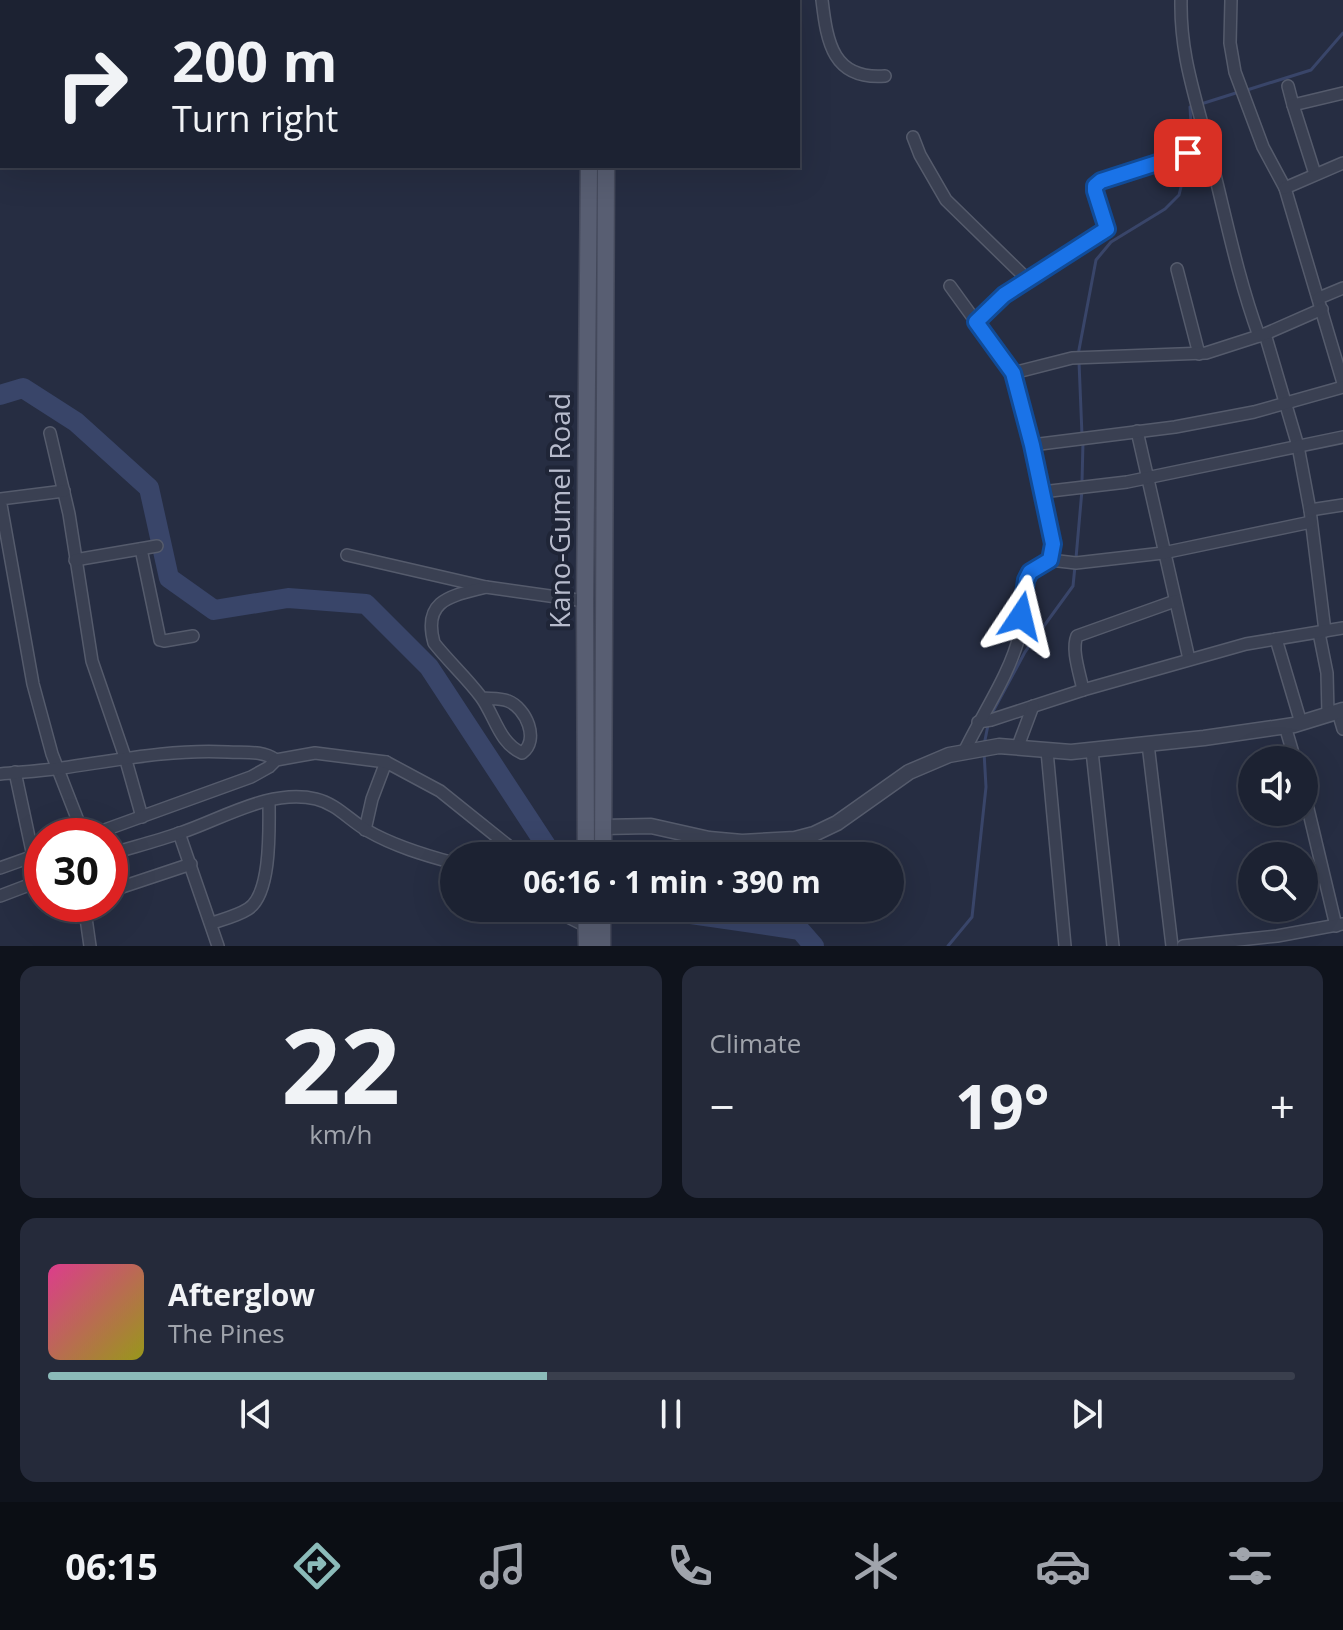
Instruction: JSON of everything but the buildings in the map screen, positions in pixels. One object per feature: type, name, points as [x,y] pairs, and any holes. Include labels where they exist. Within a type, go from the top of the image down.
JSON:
[{"type":"main road","name":"Kano-Gumel Road","points":[[586,842],[585,482],[589,168]]},
{"type":"main road","name":"Kano-Gumel Road","points":[[603,842],[606,168]]},
{"type":"main road","points":[[585,482],[603,481]]},
{"type":"main road","points":[[586,922],[587,946]]},
{"type":"main road","points":[[602,922],[602,946]]},
{"type":"street","points":[[822,0],[834,56],[851,72],[870,77],[885,76]]},
{"type":"street","points":[[1181,0],[1183,48],[1245,297],[1287,403],[1298,446],[1311,516],[1327,673],[1343,729]]},
{"type":"street","points":[[1032,445],[1175,427],[1287,403],[1343,385],[1285,188],[1263,147],[1235,72],[1230,43],[1231,0]]},
{"type":"street","points":[[1288,86],[1315,174]]},
{"type":"street","points":[[1293,105],[1343,93]]},
{"type":"street","points":[[913,137],[946,200],[1028,280]]},
{"type":"street","points":[[976,322],[1004,295],[1107,229],[1095,191],[1095,186],[1101,181],[1209,149]]},
{"type":"street","points":[[1285,188],[1343,163]]},
{"type":"street","points":[[1177,269],[1199,354]]},
{"type":"street","points":[[950,286],[1013,373],[1053,544],[1050,560]]},
{"type":"street","points":[[1013,373],[1076,358],[1199,354],[1262,335],[1343,288]]},
{"type":"street","points":[[1137,431],[1189,659]]},
{"type":"street","points":[[50,433],[64,491],[92,661],[142,817]]},
{"type":"street","points":[[1042,492],[1146,478],[1343,437]]},
{"type":"street","points":[[64,491],[0,499],[33,684],[57,768],[78,818]]},
{"type":"street","points":[[978,750],[985,721],[1020,631],[1026,580],[1030,572],[1050,560],[1073,563],[1163,553],[1343,505]]},
{"type":"street","points":[[75,560],[157,546]]},
{"type":"street","points":[[141,549],[160,640],[193,636]]},
{"type":"street","points":[[347,555],[486,587],[585,601]]},
{"type":"street","points":[[482,698],[506,700],[516,706],[530,730],[531,741],[527,750],[522,753],[514,750],[505,740],[482,698],[434,643],[431,633],[435,610],[441,601],[486,587]]},
{"type":"street","points":[[0,591],[15,588]]},
{"type":"street","points":[[1083,690],[1074,641],[1077,636],[1175,601]]},
{"type":"street","points":[[985,721],[1246,644],[1343,628]]},
{"type":"street","points":[[1276,639],[1301,723]]},
{"type":"street","points":[[1018,746],[1033,706]]},
{"type":"street","points":[[603,827],[651,826],[709,839],[742,842],[795,839],[837,823],[922,764],[978,750],[1018,746],[1047,751],[1092,751],[1285,726],[1336,712]]},
{"type":"street","points":[[1285,726],[1291,746]]},
{"type":"street","points":[[1148,744],[1172,946]]},
{"type":"street","points":[[0,773],[205,750],[255,752],[276,760]]},
{"type":"street","points":[[1047,751],[1065,946]]},
{"type":"street","points":[[1092,751],[1113,946]]},
{"type":"street","points":[[128,822],[251,777],[276,760],[315,753],[386,762],[440,791],[504,842]]},
{"type":"street","points":[[365,830],[372,799],[386,762]]},
{"type":"street","points":[[15,772],[28,818]]},
{"type":"street","points":[[128,849],[269,801],[316,799],[338,808],[365,830],[414,852],[440,859]]},
{"type":"street","points":[[212,923],[247,909],[258,895],[267,864],[269,801]]},
{"type":"street","points":[[1183,946],[1279,941],[1339,925],[1313,826]]},
{"type":"street","points":[[179,833],[218,946]]},
{"type":"street","points":[[0,868],[24,859]]},
{"type":"street","points":[[128,885],[191,864]]},
{"type":"street","points":[[0,896],[24,887]]},
{"type":"street","points":[[87,922],[90,946]]},
{"type":"street","points":[[580,922],[586,926]]},
{"type":"waterway","points":[[1247,90],[1311,70],[1343,33]]},
{"type":"waterway","points":[[1201,104],[1239,92]]},
{"type":"waterway","points":[[1190,152],[1190,107],[1193,106]]},
{"type":"waterway","points":[[1078,355],[1096,260],[1111,242],[1165,209],[1179,195],[1188,159]]},
{"type":"waterway","points":[[1079,362],[1082,435]]},
{"type":"waterway","points":[[0,395],[23,388],[76,422],[149,488],[169,578],[214,610],[288,598],[366,604],[429,667],[544,842]]},
{"type":"waterway","points":[[1082,482],[1083,442]]},
{"type":"waterway","points":[[1076,558],[1082,490]]},
{"type":"waterway","points":[[990,717],[1025,652],[1073,586],[1075,566]]},
{"type":"waterway","points":[[984,745],[988,725]]},
{"type":"waterway","points":[[948,946],[972,917],[986,787],[984,752]]},
{"type":"waterway","points":[[745,922],[800,930],[814,946]]},
{"type":"route","points":[[1021,616],[1026,580],[1030,572],[1050,560],[1053,544],[1013,373],[976,322],[1004,295],[1107,229],[1095,191],[1095,186],[1101,181],[1188,153]]}]
